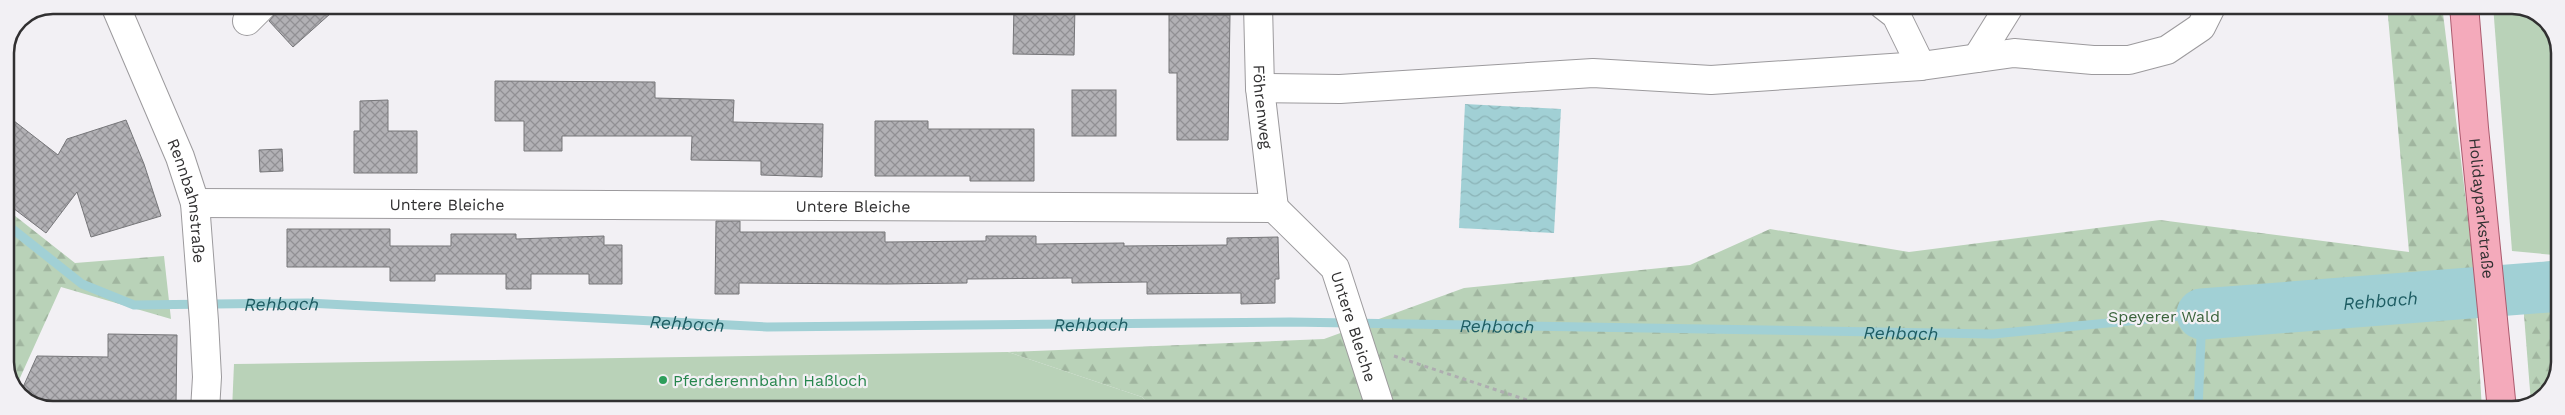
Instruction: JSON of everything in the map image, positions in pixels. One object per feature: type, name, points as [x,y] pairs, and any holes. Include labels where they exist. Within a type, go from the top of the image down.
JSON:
[{"type":"main road","name":"Holidayparkstraße","points":[[2465,14],[2501,401]]},
{"type":"street","name":"Rennbahnstraße","points":[[119,14],[180,157],[195,203],[207,377],[206,401]]},
{"type":"street","name":"Föhrenweg","points":[[1258,14],[1260,88],[1274,208]]},
{"type":"street","points":[[1895,14],[1921,66]]},
{"type":"street","points":[[1978,58],[2005,14]]},
{"type":"street","points":[[1260,88],[1340,88],[1593,73],[1711,80],[1921,66],[2014,53],[2093,60],[2129,60],[2167,50],[2201,27],[2208,14]]},
{"type":"street","name":"Untere Bleiche","points":[[195,203],[1274,208],[1335,268],[1362,346],[1378,401]]},
{"type":"path","points":[[1362,346],[1530,401]]},
{"type":"green space","name":"Speyerer Wald","points":[[2388,14],[2443,14],[2473,259],[2481,401],[1146,401],[1142,397],[1008,352],[1324,339],[1464,288],[1690,265],[1770,229],[1909,252],[2160,220],[2409,252]]},
{"type":"green space","points":[[2494,14],[2518,14],[2530,18],[2542,27],[2551,45],[2551,255],[2512,251]]},
{"type":"green space","points":[[14,215],[75,263],[164,256],[171,319],[61,287],[19,381],[14,370]]},
{"type":"green space","points":[[2551,261],[2551,368],[2543,386],[2530,397],[2520,265]]},
{"type":"green space","name":"Pferderennbahn Haßloch","points":[[1008,352],[1142,397],[1146,401],[232,401],[234,364]]},
{"type":"water","points":[[1465,104],[1561,109],[1554,233],[1459,228]]},
{"type":"building","points":[[275,14],[330,14],[293,47],[269,21]]},
{"type":"building","points":[[1014,14],[1075,14],[1074,55],[1013,54]]},
{"type":"building","points":[[1169,14],[1230,15],[1228,140],[1177,140],[1177,73],[1169,73]]},
{"type":"building","points":[[495,81],[655,82],[655,98],[734,100],[733,122],[823,124],[822,177],[761,175],[761,161],[691,160],[692,136],[562,136],[562,151],[524,151],[524,121],[495,121]]},
{"type":"building","points":[[1072,90],[1116,90],[1116,136],[1072,136]]},
{"type":"building","points":[[388,100],[388,131],[417,131],[417,173],[354,173],[354,131],[360,131],[360,101]]},
{"type":"building","points":[[126,120],[144,164],[161,216],[91,237],[77,192],[46,233],[14,209],[14,121],[58,155],[67,139]]},
{"type":"building","points":[[875,121],[928,121],[928,129],[1034,129],[1034,181],[970,181],[970,176],[875,176]]},
{"type":"building","points":[[282,149],[283,171],[260,172],[259,150]]},
{"type":"building","points":[[716,221],[740,221],[740,232],[885,232],[885,242],[986,241],[986,236],[1036,236],[1036,244],[1124,243],[1124,246],[1227,245],[1227,238],[1278,237],[1279,279],[1275,279],[1275,303],[1241,304],[1241,293],[1147,294],[1147,282],[1072,283],[1072,278],[967,279],[967,283],[739,283],[739,294],[715,294]]},
{"type":"building","points":[[287,229],[390,229],[390,246],[451,246],[451,234],[516,234],[516,239],[604,236],[604,245],[622,245],[622,284],[589,284],[589,274],[531,274],[531,289],[506,289],[506,274],[435,274],[435,281],[390,281],[390,267],[287,267]]},
{"type":"building","points":[[108,334],[177,335],[176,401],[45,401],[35,397],[23,387],[37,356],[108,357]]},
{"type":"waterway","name":"Rehbach","points":[[14,230],[82,284],[134,305],[308,303],[767,327],[1290,322],[1993,334],[2202,314],[2198,401]]},
{"type":"waterway","name":"Rehbach","points":[[2202,314],[2551,287]]},
{"type":"place","name":"Pferderennbahn Haßloch","points":[[663,380]]}]
